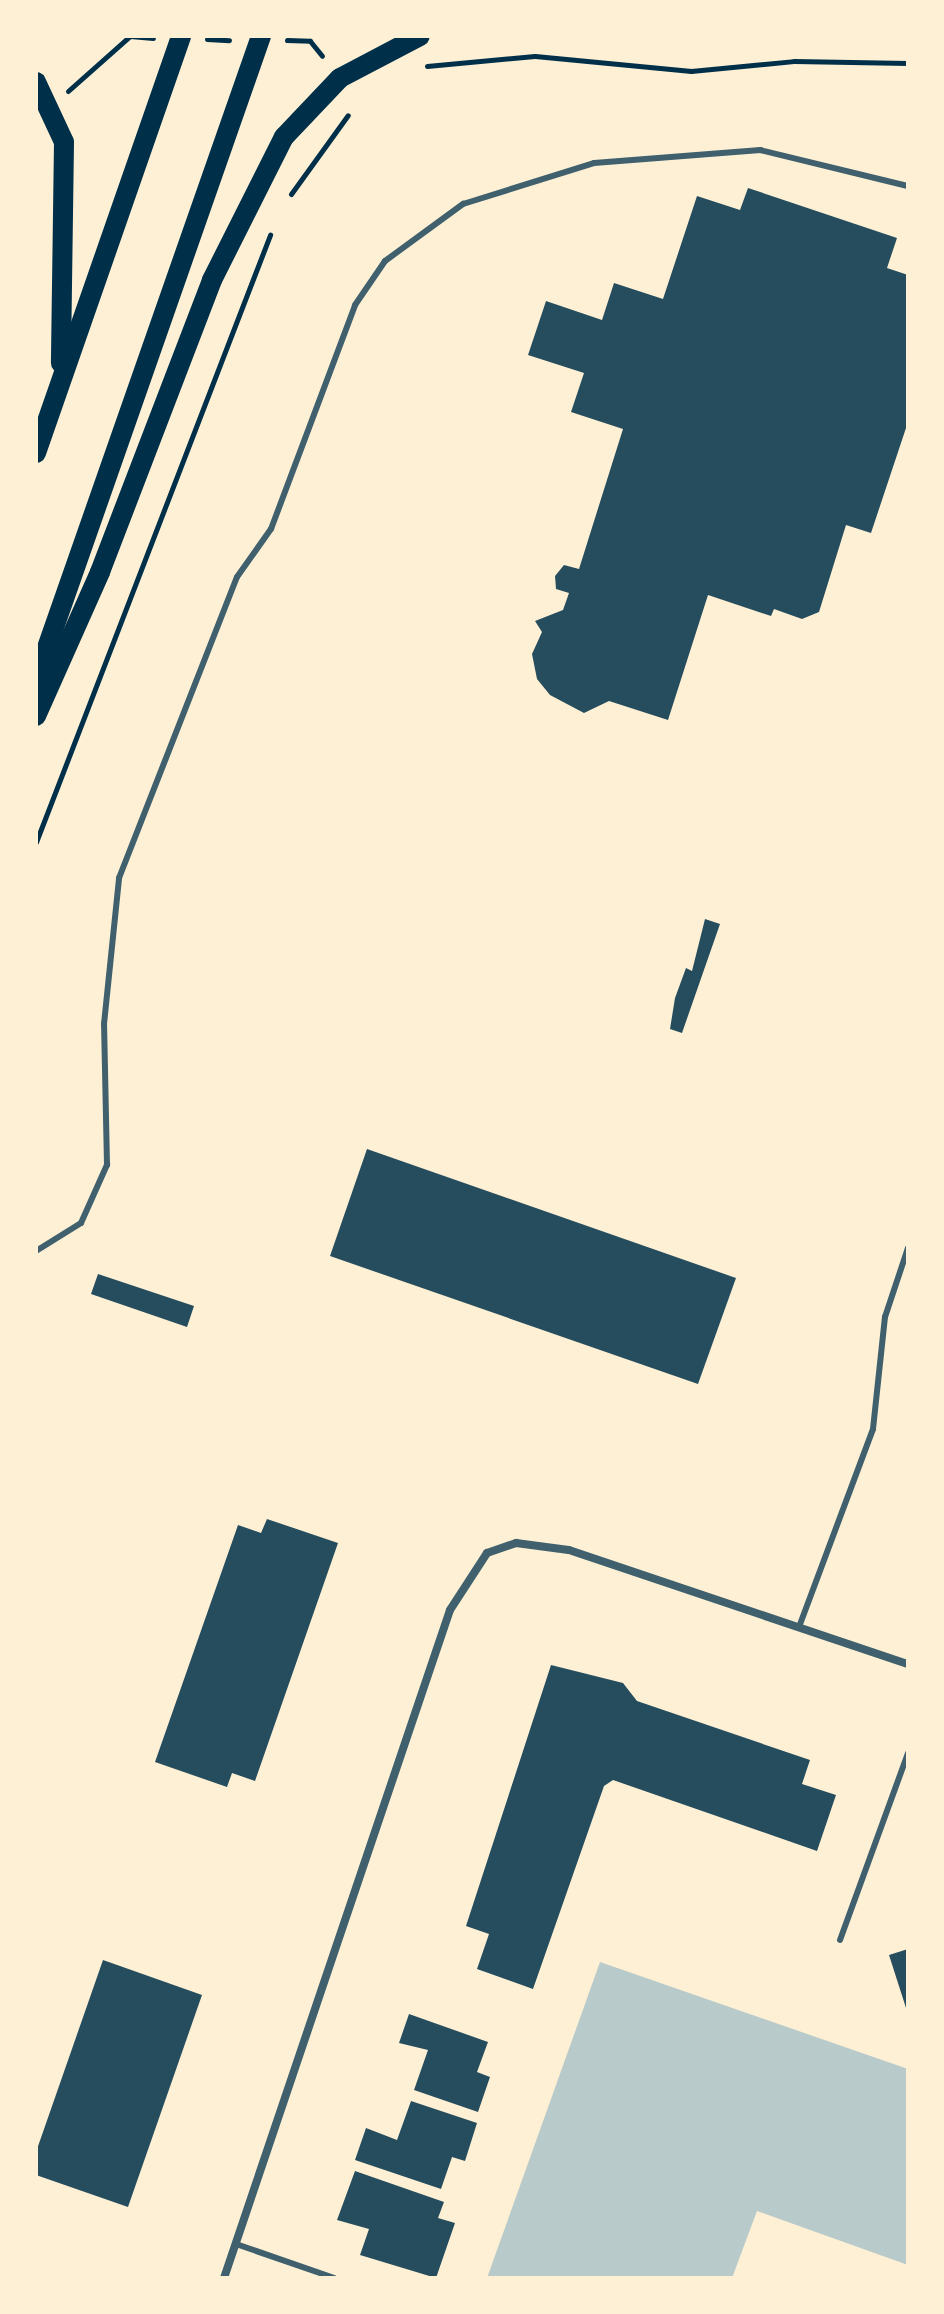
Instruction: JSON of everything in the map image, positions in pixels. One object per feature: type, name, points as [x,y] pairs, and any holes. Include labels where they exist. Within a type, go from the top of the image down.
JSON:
[{"type":"main road","points":[[36,716],[100,572],[212,280],[284,137],[340,78],[420,36]]},
{"type":"main road","points":[[36,453],[181,37]]},
{"type":"main road","points":[[36,679],[260,38]]},
{"type":"main road","points":[[36,82],[64,142],[61,383]]},
{"type":"street","points":[[224,2278],[450,1610],[487,1553],[516,1543],[569,1550],[908,1664]]},
{"type":"lane","points":[[36,1251],[81,1223],[107,1165],[104,1024],[119,878],[237,577],[271,529],[355,305],[385,261],[463,204],[594,163],[760,150],[908,186]]},
{"type":"lane","points":[[799,1627],[873,1429],[885,1317],[908,1248]]},
{"type":"lane","points":[[840,1940],[908,1753]]},
{"type":"lane","points":[[236,2244],[334,2278]]},
{"type":"path","points":[[72,89],[130,36],[310,41],[322,55]]},
{"type":"path","points":[[415,67],[535,56],[691,71],[794,61],[908,63]]},
{"type":"path","points":[[287,200],[360,103]]},
{"type":"path","points":[[36,842],[274,226]]},
{"type":"shaded area","points":[[600,1962],[908,2069],[908,2265],[757,2211],[732,2278],[487,2278]]},
{"type":"building","points":[[748,188],[897,238],[887,268],[908,275],[908,422],[871,533],[846,525],[819,612],[802,619],[774,609],[771,616],[708,595],[668,720],[609,701],[584,713],[550,695],[537,679],[532,654],[542,632],[535,621],[563,610],[569,593],[556,589],[555,576],[564,565],[579,569],[623,429],[571,412],[584,373],[528,355],[546,301],[602,320],[614,283],[663,299],[697,196],[740,210]]},
{"type":"building","points":[[705,919],[720,924],[682,1033],[670,1029],[675,998],[686,968],[692,971]]},
{"type":"building","points":[[367,1149],[736,1278],[698,1384],[330,1256]]},
{"type":"building","points":[[98,1274],[194,1306],[187,1327],[91,1294]]},
{"type":"building","points":[[267,1519],[338,1543],[255,1781],[232,1773],[227,1787],[155,1762],[238,1525],[261,1533]]},
{"type":"building","points":[[551,1665],[623,1683],[637,1701],[810,1760],[802,1784],[836,1795],[817,1851],[613,1780],[604,1786],[533,1989],[477,1969],[489,1934],[466,1926]]},
{"type":"building","points":[[908,1949],[908,2011],[907,2011],[889,1955]]},
{"type":"building","points":[[103,1960],[202,1995],[128,2207],[36,2175],[36,2152]]},
{"type":"building","points":[[409,2014],[488,2042],[477,2072],[490,2077],[478,2112],[414,2090],[428,2050],[399,2043]]},
{"type":"building","points":[[411,2101],[477,2123],[465,2161],[452,2157],[441,2189],[355,2160],[366,2128],[397,2140]]},
{"type":"building","points":[[355,2171],[444,2202],[438,2218],[455,2223],[436,2278],[360,2255],[369,2229],[337,2220]]}]
